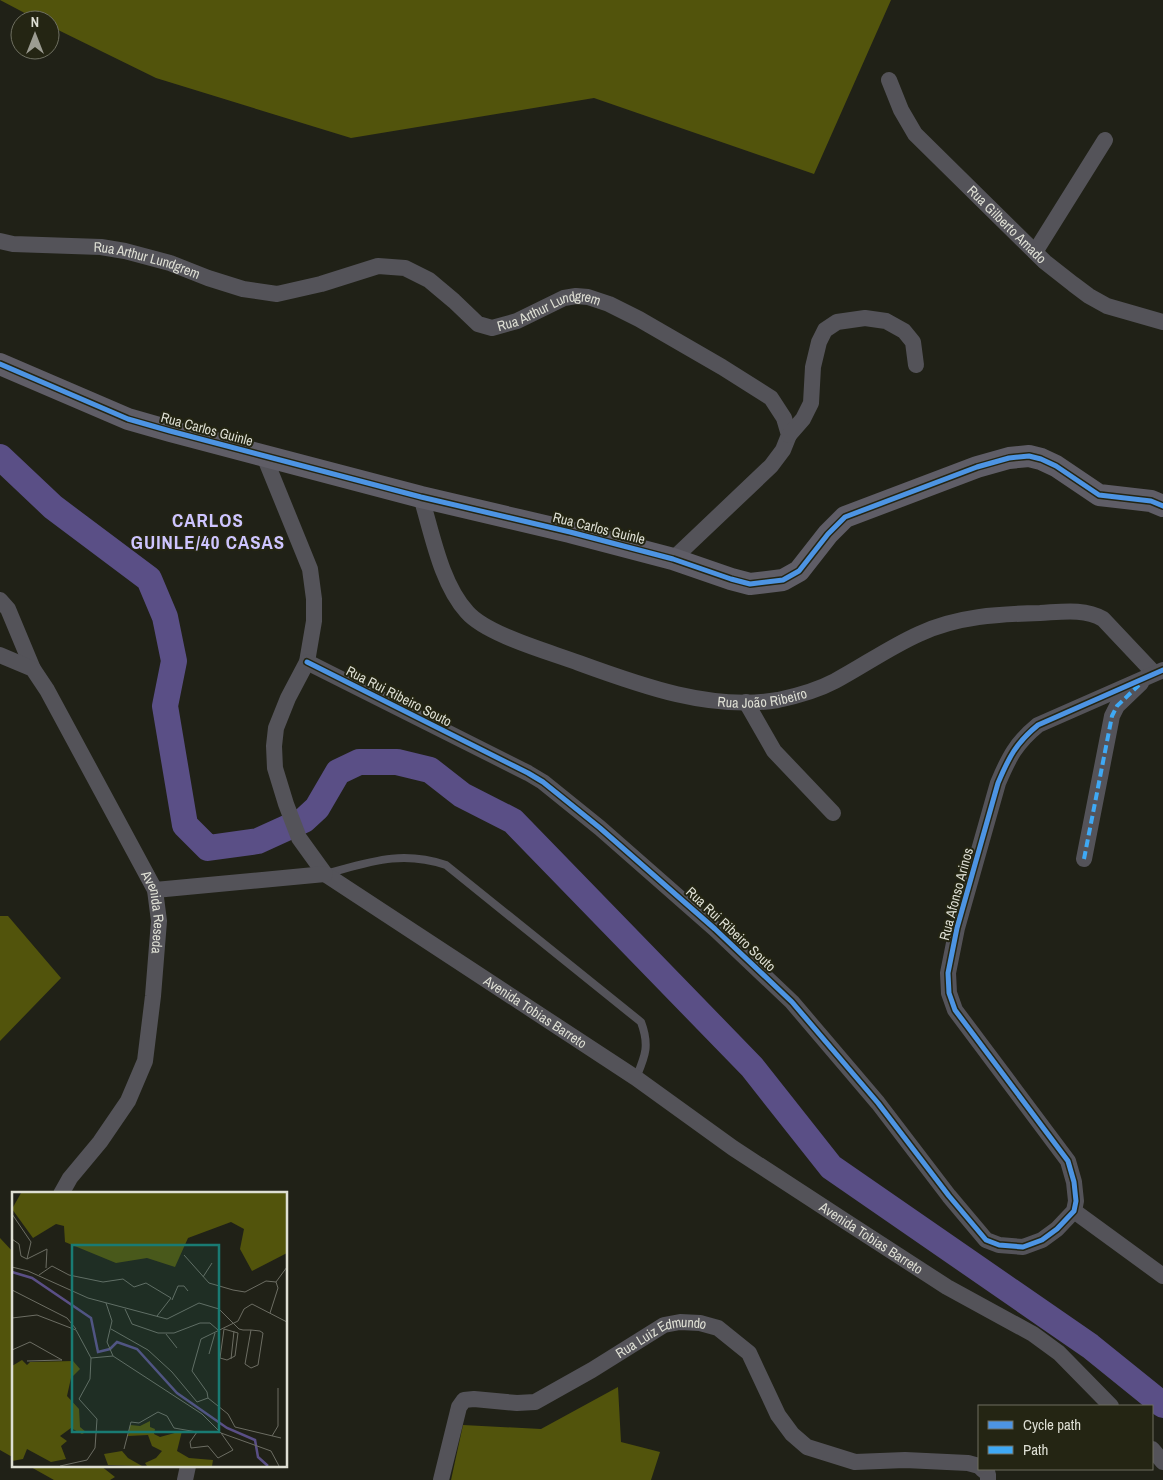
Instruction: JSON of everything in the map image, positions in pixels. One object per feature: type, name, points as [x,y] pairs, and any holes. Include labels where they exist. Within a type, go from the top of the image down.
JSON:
[{"type":"street","name":"Rua Gilberto Amado","points":[[889,80],[901,110],[915,134],[1035,252],[1089,296],[1107,306],[1163,322]]},
{"type":"street","points":[[1035,252],[1105,140]]},
{"type":"street","name":"Rua Arthur Lundgrem","points":[[0,241],[13,244],[101,247],[125,251],[170,263],[243,289],[277,294],[321,284],[378,266],[405,268],[429,280],[454,300],[478,324],[492,328],[517,321],[564,298],[588,297],[608,304],[638,319],[722,366],[771,398],[784,418],[789,435]]},
{"type":"street","points":[[673,559],[771,466],[789,435],[803,419],[811,403],[812,367],[818,342],[825,330],[837,322],[865,318],[886,320],[904,331],[913,342],[916,365]]},
{"type":"street","name":"Rua Carlos Guinle","points":[[0,364],[128,419],[421,497],[570,532],[673,559],[750,584],[783,580],[799,571],[828,534],[845,517],[977,467],[1009,458],[1029,456],[1041,459],[1056,466],[1099,495],[1151,502],[1163,506]]},
{"type":"street","name":"Avenida Tobias Barreto","points":[[264,456],[310,569],[314,599],[314,621],[307,662],[281,712],[276,728],[274,746],[275,768],[299,838],[326,874],[636,1078],[733,1148],[947,1286],[1033,1334],[1059,1353],[1110,1405]]},
{"type":"street","name":"Rua João Ribeiro","points":[[421,497],[450,588],[467,612],[478,621],[499,634],[615,676],[680,695],[718,702],[746,702],[777,700],[805,694],[834,682],[918,634],[941,625],[960,619],[1013,613],[1072,612],[1094,614],[1103,618],[1155,673]]},
{"type":"street","name":"Avenida Reseda","points":[[0,600],[8,609],[33,669],[47,690],[155,890],[159,921],[145,1061],[128,1101],[100,1142],[70,1178],[62,1192]]},
{"type":"street","points":[[0,655],[33,669]]},
{"type":"street","name":"Rua Rui Ribeiro Souto","points":[[307,662],[528,773],[549,787],[600,828],[715,928],[792,1002],[878,1104],[949,1196],[986,1240],[999,1245],[1023,1247],[1042,1240],[1058,1230],[1074,1211]]},
{"type":"street","points":[[1084,859],[1112,716],[1117,706],[1155,673]]},
{"type":"street","name":"Rua Afonso Arinos","points":[[1074,1211],[1076,1201],[1074,1182],[1068,1160],[955,1010],[949,993],[948,973],[957,928],[998,783],[1006,762],[1021,739],[1038,724],[1155,673]]},
{"type":"street","points":[[746,702],[774,750],[833,813]]},
{"type":"street","points":[[155,890],[326,874]]},
{"type":"street","points":[[1074,1211],[1163,1276]]},
{"type":"street","name":"Rua Luiz Edmundo","points":[[440,1480],[459,1407],[464,1400],[474,1399],[517,1403],[535,1402],[592,1370],[664,1325],[680,1322],[700,1323],[718,1328],[749,1353],[778,1415],[792,1434],[807,1448],[855,1462],[905,1460],[968,1463],[978,1466]]},
{"type":"street","points":[[1153,1450],[1163,1462]]},
{"type":"lane","points":[[326,874],[381,859],[414,857],[446,865],[641,1022],[647,1043],[644,1058],[636,1078]]},
{"type":"shaded area","points":[[0,0],[891,0],[814,174],[594,98],[351,138],[156,78],[60,31],[60,10],[19,10]]},
{"type":"shaded area","points":[[0,916],[8,916],[61,978],[0,1041]]},
{"type":"shaded area","points":[[0,1238],[12,1251],[12,1457],[0,1450]]},
{"type":"shaded area","points":[[618,1387],[621,1442],[660,1452],[651,1480],[451,1480],[463,1425],[541,1429]]},
{"type":"shaded area","points":[[33,1468],[104,1468],[115,1477],[110,1480],[54,1480]]},
{"type":"waterway","points":[[0,457],[53,507],[149,579],[165,617],[174,661],[165,706],[185,825],[208,848],[258,841],[304,820],[317,808],[338,772],[359,762],[397,762],[430,770],[462,795],[513,821],[752,1067],[831,1167],[1090,1346],[1163,1405]]},
{"type":"marked path","points":[[1084,859],[1112,716],[1117,706],[1139,685]]},
{"type":"cycle path","points":[[0,364],[128,419],[421,497],[570,532],[673,559],[750,584],[783,580],[799,571],[828,534],[845,517],[977,467],[1009,458],[1029,456],[1041,459],[1056,466],[1099,495],[1151,501],[1163,506]]},
{"type":"cycle path","points":[[307,662],[528,773],[543,782],[600,828],[715,929],[792,1002],[878,1103],[949,1196],[986,1240],[999,1245],[1023,1247],[1042,1240],[1057,1229],[1074,1211],[1076,1201],[1074,1182],[1068,1161],[955,1010],[949,993],[948,973],[957,928],[998,783],[1019,744],[1038,725],[1163,670]]},
{"type":"district","name":"CARLOS GUINLE/40 CASAS","points":[[208,531]]}]
